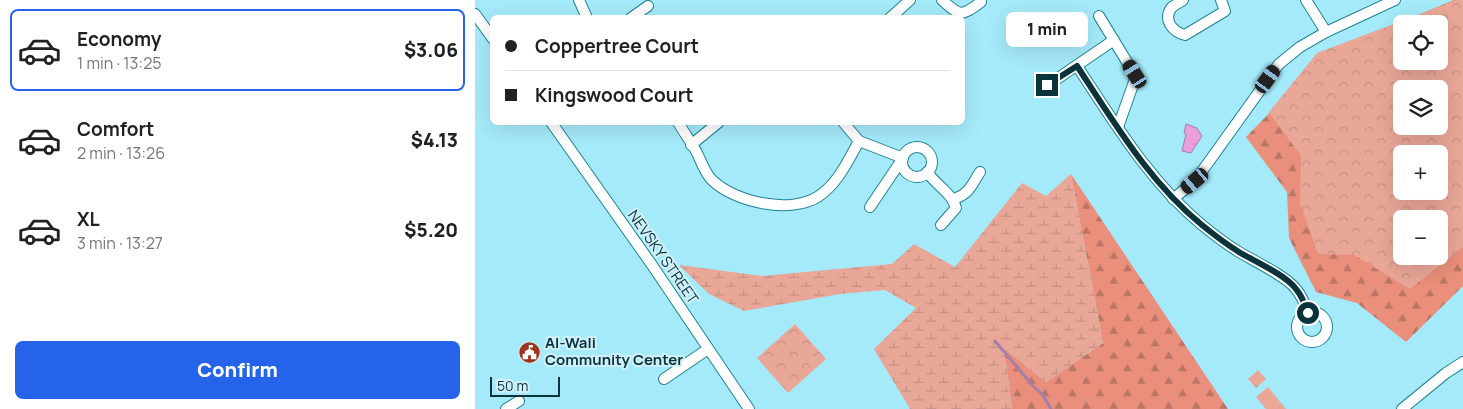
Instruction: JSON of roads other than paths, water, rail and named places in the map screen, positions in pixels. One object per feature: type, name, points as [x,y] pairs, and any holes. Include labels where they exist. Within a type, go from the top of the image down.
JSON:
[{"type":"street","points":[[579,0],[586,15]]},
{"type":"street","points":[[893,15],[910,0]]},
{"type":"street","points":[[942,0],[956,15],[966,13],[981,2]]},
{"type":"street","points":[[1183,0],[1172,8],[1168,17],[1173,30],[1185,35],[1225,11],[1221,0]]},
{"type":"street","points":[[1307,0],[1326,32]]},
{"type":"street","points":[[1173,199],[1195,181],[1279,64],[1300,47],[1326,32],[1395,0]]},
{"type":"street","points":[[635,15],[648,6]]},
{"type":"street","points":[[475,14],[490,35]]},
{"type":"street","points":[[1099,16],[1135,74],[1118,127]]},
{"type":"street","points":[[1047,85],[1114,40]]},
{"type":"street","points":[[1077,66],[1146,168],[1173,199],[1202,226],[1295,287],[1304,301],[1308,313]]},
{"type":"street","name":"NEVSKY STREET","points":[[553,125],[749,409]]},
{"type":"street","points":[[680,125],[707,174],[727,192],[740,198],[781,205],[802,203],[817,197],[828,188],[843,171],[859,141]]},
{"type":"street","points":[[691,145],[715,125]]},
{"type":"street","points":[[846,125],[859,141],[903,158]]},
{"type":"street","points":[[870,207],[908,150],[922,148],[926,150],[931,159],[930,168],[919,176],[910,174],[903,168],[903,158]]},
{"type":"street","points":[[927,172],[933,181],[953,199],[956,208],[941,225]]},
{"type":"street","points":[[953,199],[962,197],[980,172]]},
{"type":"street","points":[[664,379],[708,349]]},
{"type":"street","points":[[1402,409],[1446,373],[1463,362]]},
{"type":"street","points":[[506,409],[519,401]]},
{"type":"water","points":[[1186,124],[1197,128],[1202,136],[1191,153],[1182,151]]},
{"type":"waterway","points":[[995,341],[1043,395],[1051,409]]},
{"type":"place","name":"Al-Wali Community Center","points":[[529,352]]}]
